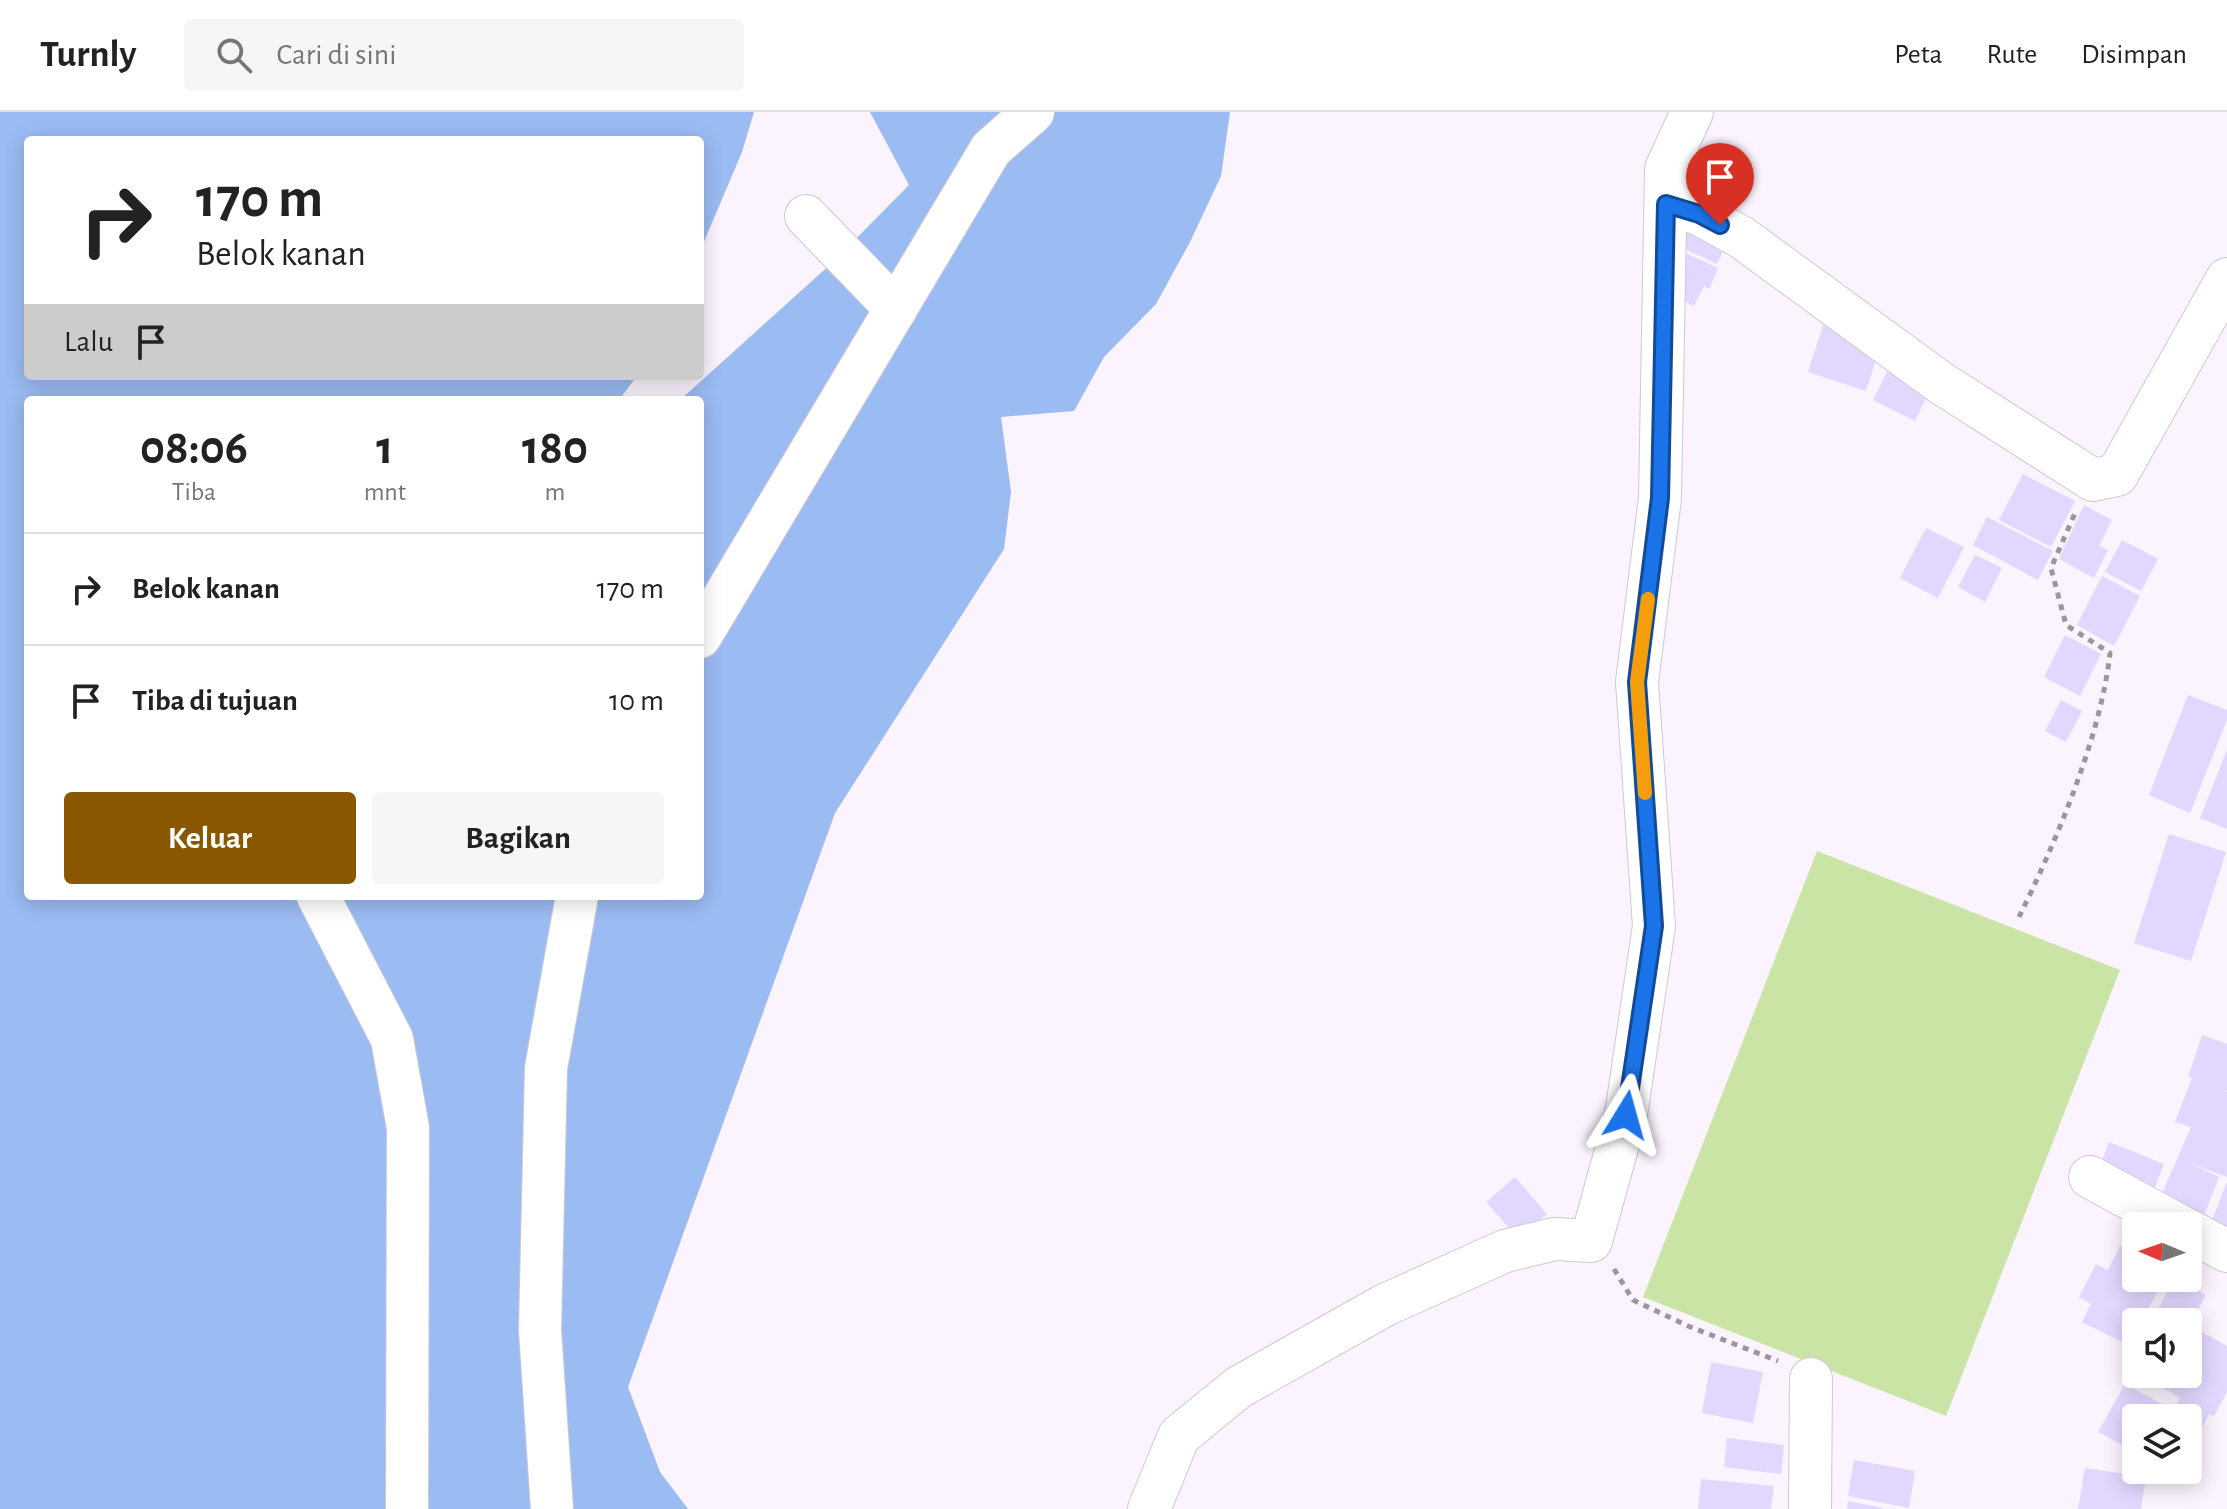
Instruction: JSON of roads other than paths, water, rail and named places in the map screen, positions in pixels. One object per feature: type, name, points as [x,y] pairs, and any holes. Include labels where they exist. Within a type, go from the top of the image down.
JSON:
[{"type":"street","points":[[704,630],[991,149],[1033,112]]},
{"type":"street","points":[[1149,1509],[1179,1436],[1239,1387],[1385,1305],[1505,1251],[1555,1239],[1591,1241],[1626,1115],[1654,926],[1637,682],[1660,498],[1666,169],[1692,112]]},
{"type":"street","points":[[1666,204],[1699,214],[1741,237],[1941,383],[2093,480],[2117,475],[2227,279]]},
{"type":"street","points":[[806,216],[896,309]]},
{"type":"street","points":[[320,900],[392,1039],[408,1128],[407,1509]]},
{"type":"street","points":[[552,1509],[540,1330],[546,1068],[576,900]]},
{"type":"street","points":[[2090,1177],[2154,1212]]},
{"type":"street","points":[[2202,1238],[2227,1251]]},
{"type":"street","points":[[1810,1509],[1811,1379]]},
{"type":"water","points":[[0,112],[754,112],[742,152],[704,242],[704,136],[24,136],[24,380],[634,380],[622,396],[24,396],[24,900],[704,900],[704,396],[684,396],[833,262],[909,185],[870,112],[1230,112],[1221,176],[1156,304],[1104,357],[1074,411],[1001,417],[1011,492],[1004,549],[835,813],[628,1387],[660,1472],[688,1509],[0,1509]]}]
